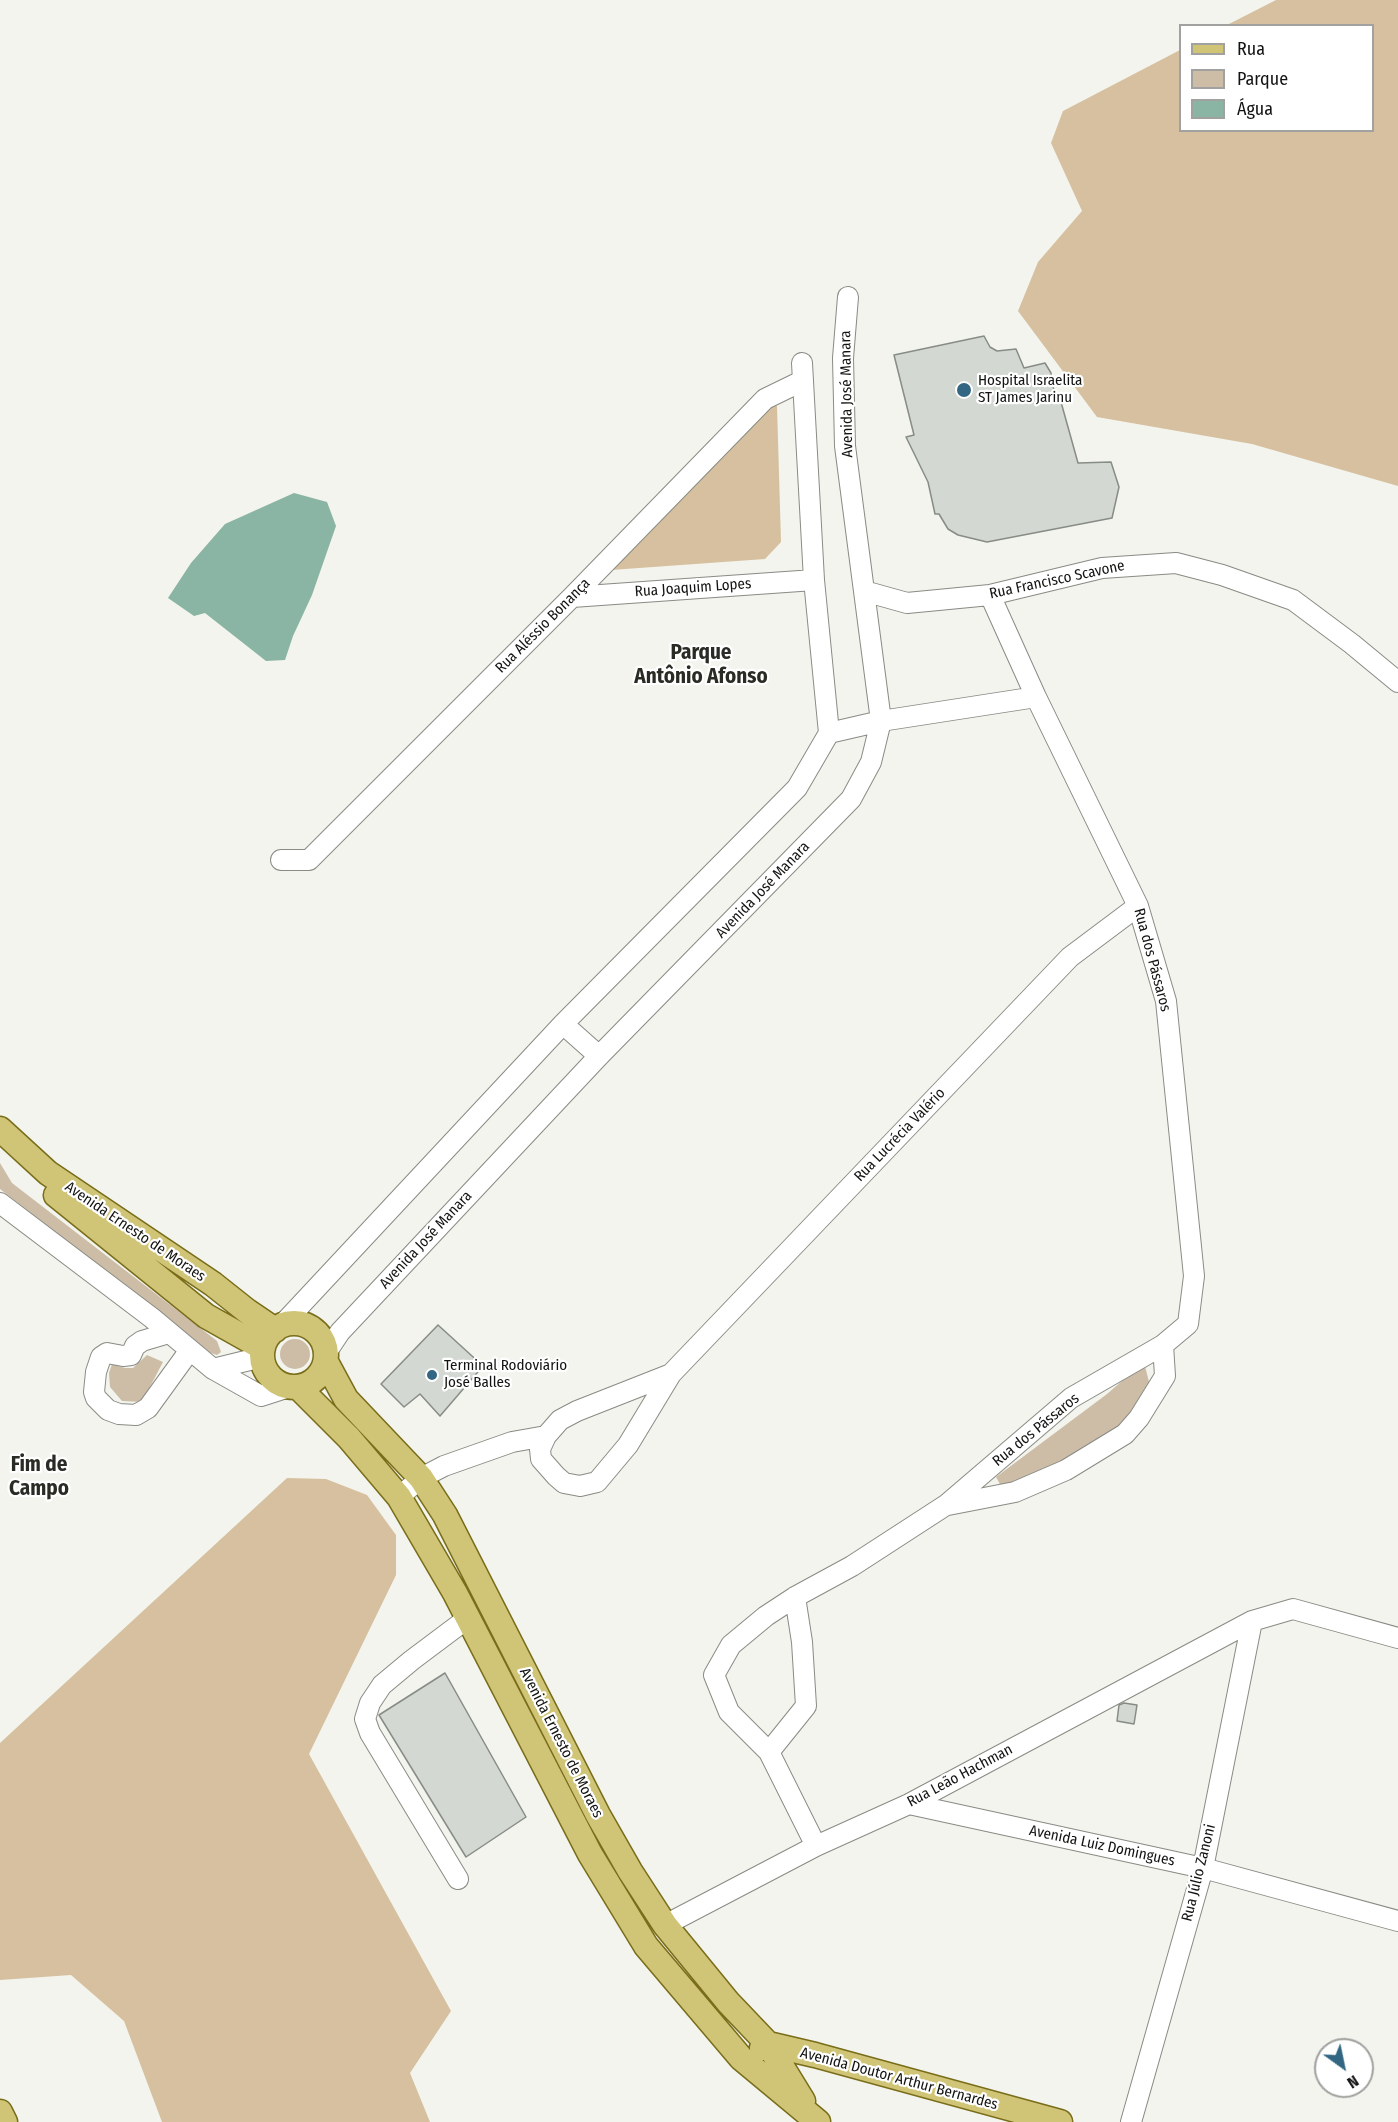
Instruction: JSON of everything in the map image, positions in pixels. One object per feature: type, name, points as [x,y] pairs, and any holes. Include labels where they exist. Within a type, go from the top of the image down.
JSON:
[{"type":"main road","name":"Avenida Ernesto de Moraes","points":[[0,1129],[48,1173],[213,1284],[247,1311],[270,1340]]},
{"type":"main road","name":"Avenida Ernesto de Moraes","points":[[0,1150],[206,1316],[270,1340]]},
{"type":"main road","points":[[298,1323],[315,1330],[325,1344],[326,1357],[317,1378],[308,1384],[294,1387],[273,1380],[264,1366],[270,1340],[298,1323]]},
{"type":"main road","name":"Avenida Ernesto de Moraes","points":[[326,1357],[346,1399],[421,1478],[445,1515],[598,1815],[630,1871],[665,1925],[728,2002],[768,2044],[815,2119]]},
{"type":"main road","name":"Avenida Ernesto de Moraes","points":[[294,1387],[349,1437],[399,1497],[468,1618],[590,1854],[646,1946],[741,2058],[815,2119]]},
{"type":"main road","points":[[741,2058],[768,2044]]},
{"type":"main road","name":"Avenida Doutor Arthur Bernardes","points":[[768,2044],[1060,2122]]},
{"type":"main road","points":[[0,2112],[5,2122]]},
{"type":"street","name":"Avenida José Manara","points":[[326,1357],[340,1332],[599,1056],[852,799],[871,762],[881,721],[845,446],[843,358],[848,297]]},
{"type":"street","name":"Rua Aléssio Bonança","points":[[281,860],[309,860],[572,597],[765,399],[802,372],[814,580]]},
{"type":"street","name":"Rua Francisco Scavone","points":[[864,591],[908,603],[990,595],[1102,568],[1176,563],[1222,575],[1293,600],[1398,682]]},
{"type":"street","name":"Rua Joaquim Lopes","points":[[572,597],[814,580]]},
{"type":"street","points":[[213,1369],[270,1340],[564,1024],[797,788],[829,733],[814,580]]},
{"type":"street","name":"Rua dos Pássaros","points":[[816,1846],[770,1752],[729,1712],[714,1675],[731,1645],[766,1616],[852,1566],[946,1505],[1071,1398],[1163,1345],[1188,1324],[1194,1276],[1166,1001],[1138,906],[1036,697],[990,595]]},
{"type":"street","points":[[829,733],[881,721],[1036,697]]},
{"type":"street","name":"Rua Lucrécia Valério","points":[[671,1374],[577,1411],[560,1420],[546,1436],[540,1449],[541,1459],[564,1482],[580,1486],[597,1482],[628,1445],[671,1374],[1070,957],[1138,906]]},
{"type":"street","points":[[564,1024],[599,1056]]},
{"type":"street","points":[[0,1203],[213,1369],[261,1396],[294,1387]]},
{"type":"street","points":[[169,1333],[142,1341],[135,1346],[131,1355],[107,1353],[101,1357],[96,1372],[94,1392],[96,1398],[108,1410],[119,1414],[136,1415],[148,1408],[190,1350]]},
{"type":"street","name":"Rua dos Pássaros","points":[[946,1505],[1015,1492],[1066,1470],[1125,1434],[1139,1418],[1165,1376],[1163,1345]]},
{"type":"street","points":[[399,1497],[421,1478],[444,1466],[512,1442],[546,1436]]},
{"type":"street","points":[[770,1752],[806,1706],[795,1598]]},
{"type":"street","name":"Rua Leão Hachman","points":[[665,1925],[816,1846],[909,1804],[1252,1621],[1293,1609],[1398,1638]]},
{"type":"street","points":[[458,1879],[370,1733],[365,1719],[370,1703],[382,1685],[468,1618]]},
{"type":"street","name":"Rua Júlio Zanoni","points":[[1131,2122],[1203,1869],[1252,1621]]},
{"type":"street","name":"Avenida Luiz Domingues","points":[[909,1804],[1203,1869],[1398,1921]]},
{"type":"green space","points":[[0,1163],[12,1183],[217,1341],[221,1352],[217,1355],[211,1353],[0,1189]]},
{"type":"green space","points":[[295,1339],[306,1343],[310,1354],[306,1365],[295,1369],[284,1365],[280,1354],[284,1343]]},
{"type":"green space","points":[[147,1355],[163,1362],[142,1402],[122,1401],[110,1387],[109,1373],[112,1364],[133,1368]]},
{"type":"green space","points":[[1144,1362],[1149,1382],[1124,1422],[1099,1443],[1047,1473],[1002,1488],[996,1477],[1107,1394]]},
{"type":"shaded area","points":[[1276,0],[1398,0],[1398,486],[1252,444],[1097,417],[1018,311],[1038,262],[1082,211],[1051,143],[1063,111],[1179,51],[1179,132],[1374,132],[1374,24],[1229,24]]},
{"type":"shaded area","points":[[761,404],[777,406],[781,542],[765,559],[611,570]]},
{"type":"shaded area","points":[[287,1478],[326,1479],[367,1495],[396,1535],[396,1575],[309,1754],[451,2011],[410,2073],[430,2122],[162,2122],[124,2021],[71,1975],[0,1980],[0,1743]]},
{"type":"water","points":[[294,493],[327,502],[336,526],[312,595],[293,636],[285,660],[266,661],[205,613],[194,616],[168,598],[191,563],[225,524]]},
{"type":"building","points":[[984,336],[990,347],[997,351],[1016,349],[1024,368],[1045,363],[1051,373],[1056,403],[1061,402],[1078,463],[1111,462],[1119,487],[1112,518],[987,542],[958,535],[948,529],[939,514],[935,514],[928,482],[906,437],[914,435],[894,355]]},
{"type":"building","name":"Terminal Rodoviário José Balles","points":[[438,1325],[483,1366],[440,1416],[420,1394],[404,1407],[381,1384]]},
{"type":"building","points":[[445,1673],[526,1817],[466,1857],[379,1715]]},
{"type":"building","points":[[1124,1703],[1137,1705],[1134,1724],[1117,1721],[1119,1705]]},
{"type":"place","name":"Hospital Israelita ST James Jarinu","points":[[964,390]]},
{"type":"place","name":"Terminal Rodoviário José Balles","points":[[432,1375]]},
{"type":"district","name":"Parque Antônio Afonso","points":[[701,665]]},
{"type":"district","name":"Fim de Campo","points":[[39,1477]]}]
